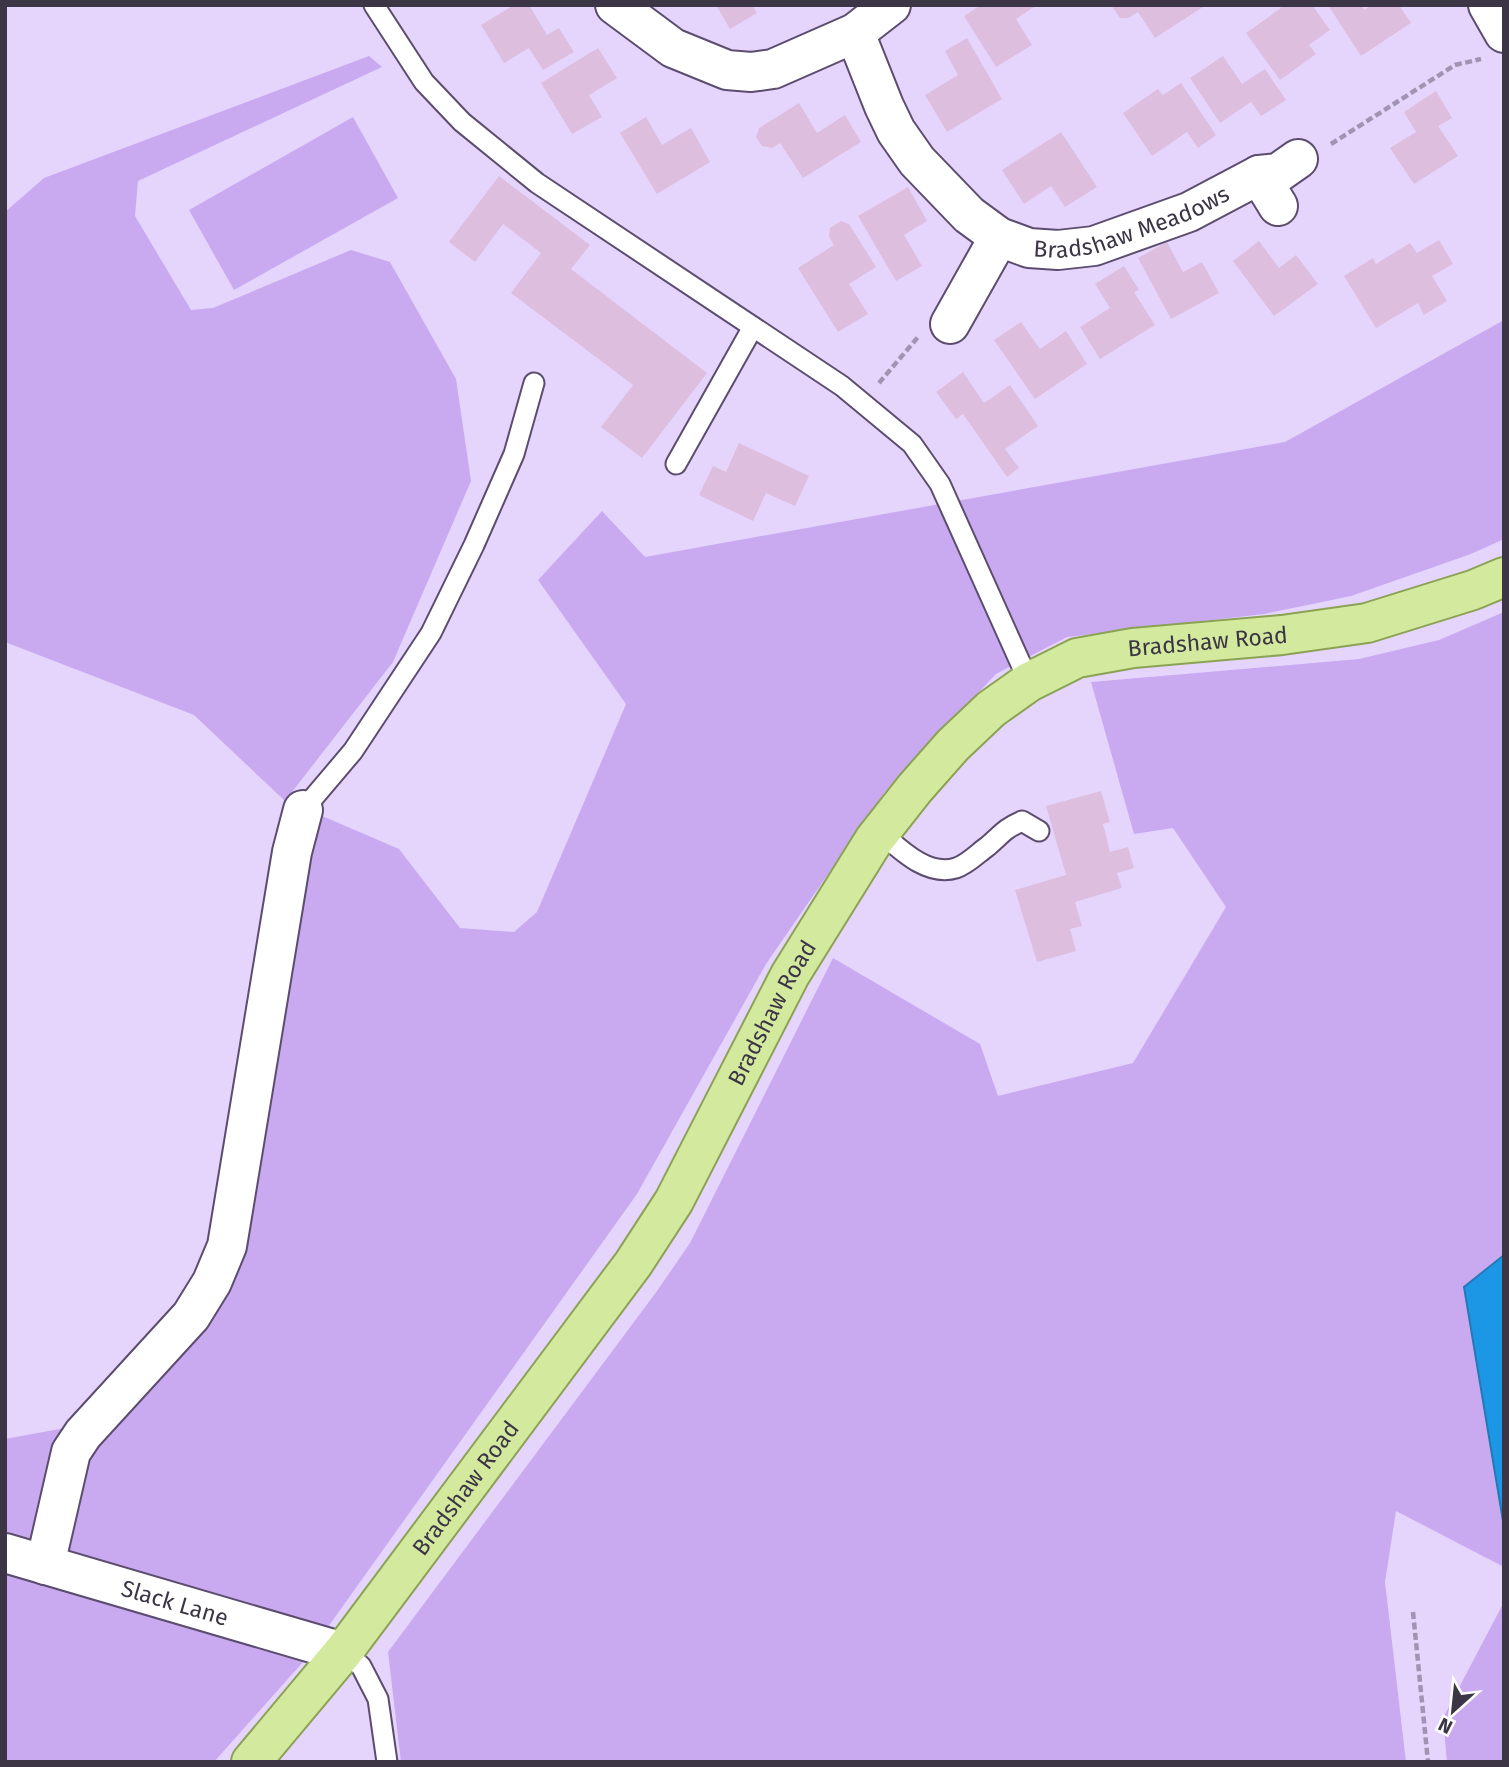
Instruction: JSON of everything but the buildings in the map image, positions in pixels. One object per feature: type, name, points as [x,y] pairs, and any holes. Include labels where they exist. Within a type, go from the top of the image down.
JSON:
[{"type":"main road","name":"Bradshaw Road","points":[[251,1762],[343,1652],[640,1253],[674,1201],[790,975],[880,832],[953,745],[991,709],[1029,682],[1077,658],[1133,648],[1282,635],[1367,623],[1473,590],[1504,577]]},
{"type":"street","points":[[615,5],[673,48],[727,70],[751,72],[773,69],[855,33],[891,5]]},
{"type":"street","points":[[1488,5],[1497,46]]},
{"type":"street","name":"Bradshaw Meadows","points":[[855,33],[896,131],[917,161],[969,215],[999,237],[1029,248],[1058,250],[1094,246],[1189,212],[1269,191],[1278,173],[1298,159]]},
{"type":"street","name":"Bradshaw Meadows","points":[[942,326],[999,237]]},
{"type":"street","points":[[45,1565],[71,1452],[83,1434],[191,1316],[212,1282],[227,1246],[292,852],[303,810]]},
{"type":"street","name":"Slack Lane","points":[[5,1553],[343,1652]]},
{"type":"lane","points":[[374,5],[424,82],[462,122],[537,183],[842,386],[912,444],[940,484],[1029,682]]},
{"type":"lane","points":[[676,464],[753,327]]},
{"type":"lane","points":[[303,810],[353,751],[431,633],[514,454],[534,383]]},
{"type":"lane","points":[[880,832],[913,859],[936,869],[956,868],[992,843],[1004,828],[1023,821],[1038,831]]},
{"type":"lane","points":[[343,1652],[361,1666],[378,1699],[387,1762]]},
{"type":"path","points":[[1298,159],[1315,155],[1455,65],[1497,46]]},
{"type":"path","points":[[862,403],[942,326]]},
{"type":"path","points":[[1413,1612],[1428,1762]]},
{"type":"shaded area","points":[[369,56],[382,67],[138,181],[135,216],[191,310],[213,308],[351,250],[390,262],[456,379],[471,481],[393,662],[285,801],[194,715],[5,642],[5,212],[44,178]]},
{"type":"shaded area","points":[[353,117],[398,198],[234,290],[189,210]]},
{"type":"shaded area","points":[[1504,320],[1504,539],[1471,554],[1351,596],[1264,614],[1067,637],[996,674],[884,793],[766,964],[637,1194],[303,1662],[214,1762],[5,1762],[5,1439],[114,1419],[199,1327],[313,812],[399,849],[460,928],[514,932],[537,912],[626,704],[538,580],[602,511],[645,557],[1285,442]]},
{"type":"shaded area","points":[[1504,612],[1504,1567],[1396,1511],[1385,1582],[1406,1762],[401,1762],[388,1652],[690,1243],[833,958],[980,1044],[998,1096],[1133,1063],[1226,907],[1173,828],[1134,834],[1091,682],[1359,659],[1439,640]]},
{"type":"shaded area","points":[[1504,1602],[1504,1762],[1447,1762],[1443,1718]]},
{"type":"water","points":[[1504,1255],[1504,1527],[1464,1287]]}]
